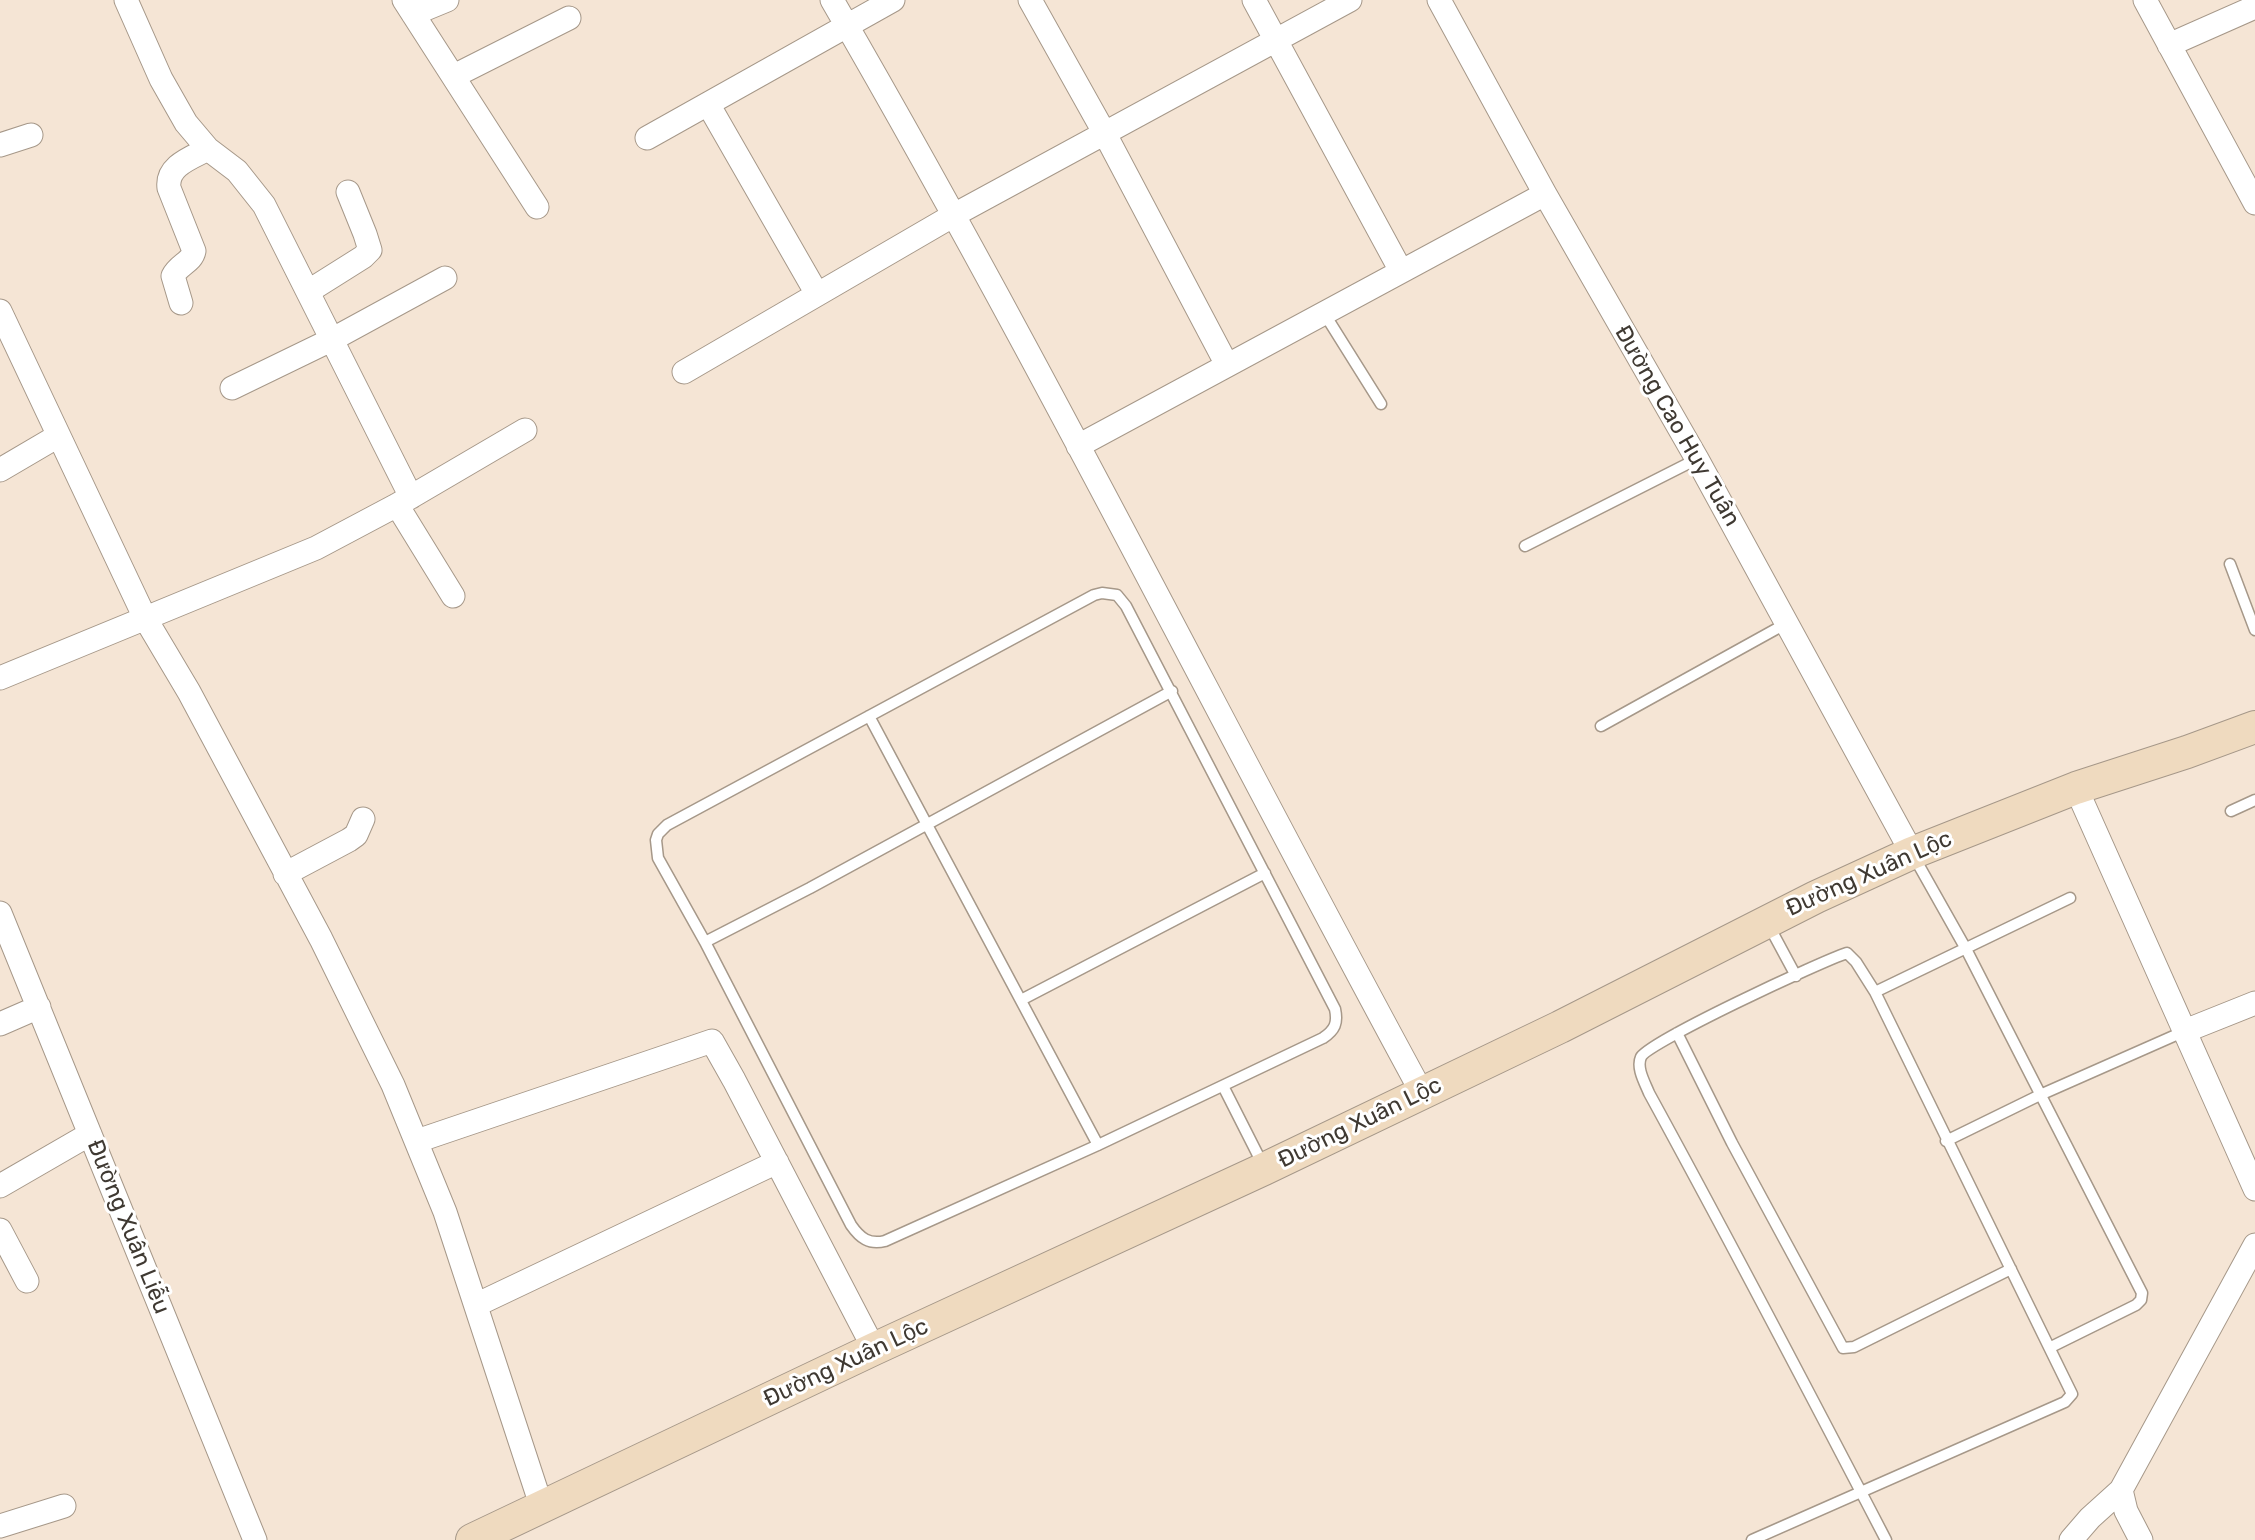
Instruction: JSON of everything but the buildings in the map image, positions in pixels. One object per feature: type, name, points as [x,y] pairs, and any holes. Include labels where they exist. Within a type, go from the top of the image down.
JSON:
[{"type":"street","points":[[126,0],[161,79],[187,124],[208,149],[250,184],[264,205],[332,339],[404,501],[453,596]]},
{"type":"street","points":[[446,0],[408,7],[537,207]]},
{"type":"street","points":[[832,0],[954,215],[1422,1093]]},
{"type":"street","points":[[647,138],[893,0]]},
{"type":"street","points":[[1030,0],[1105,134],[1227,365]]},
{"type":"street","points":[[1254,0],[1401,271]]},
{"type":"street","points":[[684,372],[954,215],[1350,0]]},
{"type":"street","name":"Đường Cao Huy Tuân","points":[[1440,0],[1545,194],[1697,459],[1912,853]]},
{"type":"street","points":[[2145,0],[2255,203]]},
{"type":"street","points":[[2169,45],[2255,7]]},
{"type":"street","points":[[454,76],[569,18]]},
{"type":"street","points":[[708,104],[817,294]]},
{"type":"street","points":[[0,145],[31,135]]},
{"type":"street","points":[[181,303],[173,276],[176,270],[192,258],[194,251],[169,188],[168,179],[172,171],[208,149]]},
{"type":"street","points":[[309,292],[370,250],[348,192]]},
{"type":"street","points":[[1078,446],[1545,194]]},
{"type":"street","points":[[232,388],[332,339],[445,278]]},
{"type":"street","points":[[0,311],[145,618],[188,692],[353,1002],[417,1141],[445,1212],[542,1508]]},
{"type":"street","points":[[0,678],[316,548],[404,501],[525,430]]},
{"type":"street","points":[[0,470],[58,436]]},
{"type":"street","name":"Đường Xuân Lộc","points":[[472,1540],[874,1349],[1264,1169],[1560,1027],[1766,921],[1912,853],[2076,788],[2255,727]]},
{"type":"street","points":[[2076,788],[2255,1189]]},
{"type":"street","points":[[285,874],[356,835],[363,818]]},
{"type":"street","name":"Đường Xuân Liễu","points":[[0,914],[255,1540]]},
{"type":"street","points":[[2185,1031],[2255,1003]]},
{"type":"street","points":[[0,1024],[39,1007]]},
{"type":"street","points":[[417,1141],[712,1041],[874,1349]]},
{"type":"street","points":[[0,1186],[90,1134]]},
{"type":"street","points":[[476,1305],[777,1162]]},
{"type":"street","points":[[0,1230],[27,1281]]},
{"type":"street","points":[[2071,1540],[2090,1518],[2124,1501],[2255,1245]]},
{"type":"street","points":[[2124,1501],[2141,1540]]},
{"type":"street","points":[[0,1526],[64,1506]]},
{"type":"lane","points":[[1324,313],[1381,404]]},
{"type":"lane","points":[[1525,546],[1697,459]]},
{"type":"lane","points":[[2230,564],[2255,630]]},
{"type":"lane","points":[[1102,593],[1110,593],[1122,599],[1172,691],[1335,1009],[1336,1025],[1332,1032],[1323,1038],[1098,1145],[885,1241],[870,1242],[863,1239],[851,1225],[705,942],[658,858],[655,846],[658,834],[667,825],[1102,593]]},
{"type":"lane","points":[[1601,726],[1787,623]]},
{"type":"lane","points":[[705,942],[1172,691]]},
{"type":"lane","points":[[869,716],[1098,1145]]},
{"type":"lane","points":[[2231,811],[2255,800]]},
{"type":"lane","points":[[1912,853],[1966,949],[2142,1293],[2141,1300],[2136,1305],[2051,1347]]},
{"type":"lane","points":[[1021,1000],[1265,873]]},
{"type":"lane","points":[[1875,992],[2070,898]]},
{"type":"lane","points":[[1766,921],[1796,976]]},
{"type":"lane","points":[[1752,1540],[1861,1493],[2065,1402],[2072,1394],[1875,992],[1847,953],[1677,1033],[1643,1053],[1639,1060],[1640,1071],[1649,1093],[1763,1303],[1861,1493],[1886,1540]]},
{"type":"lane","points":[[1947,1141],[2040,1095],[2185,1031]]},
{"type":"lane","points":[[1677,1033],[1732,1143],[1843,1348],[1854,1347],[2011,1269]]},
{"type":"lane","points":[[1223,1086],[1264,1169]]}]
